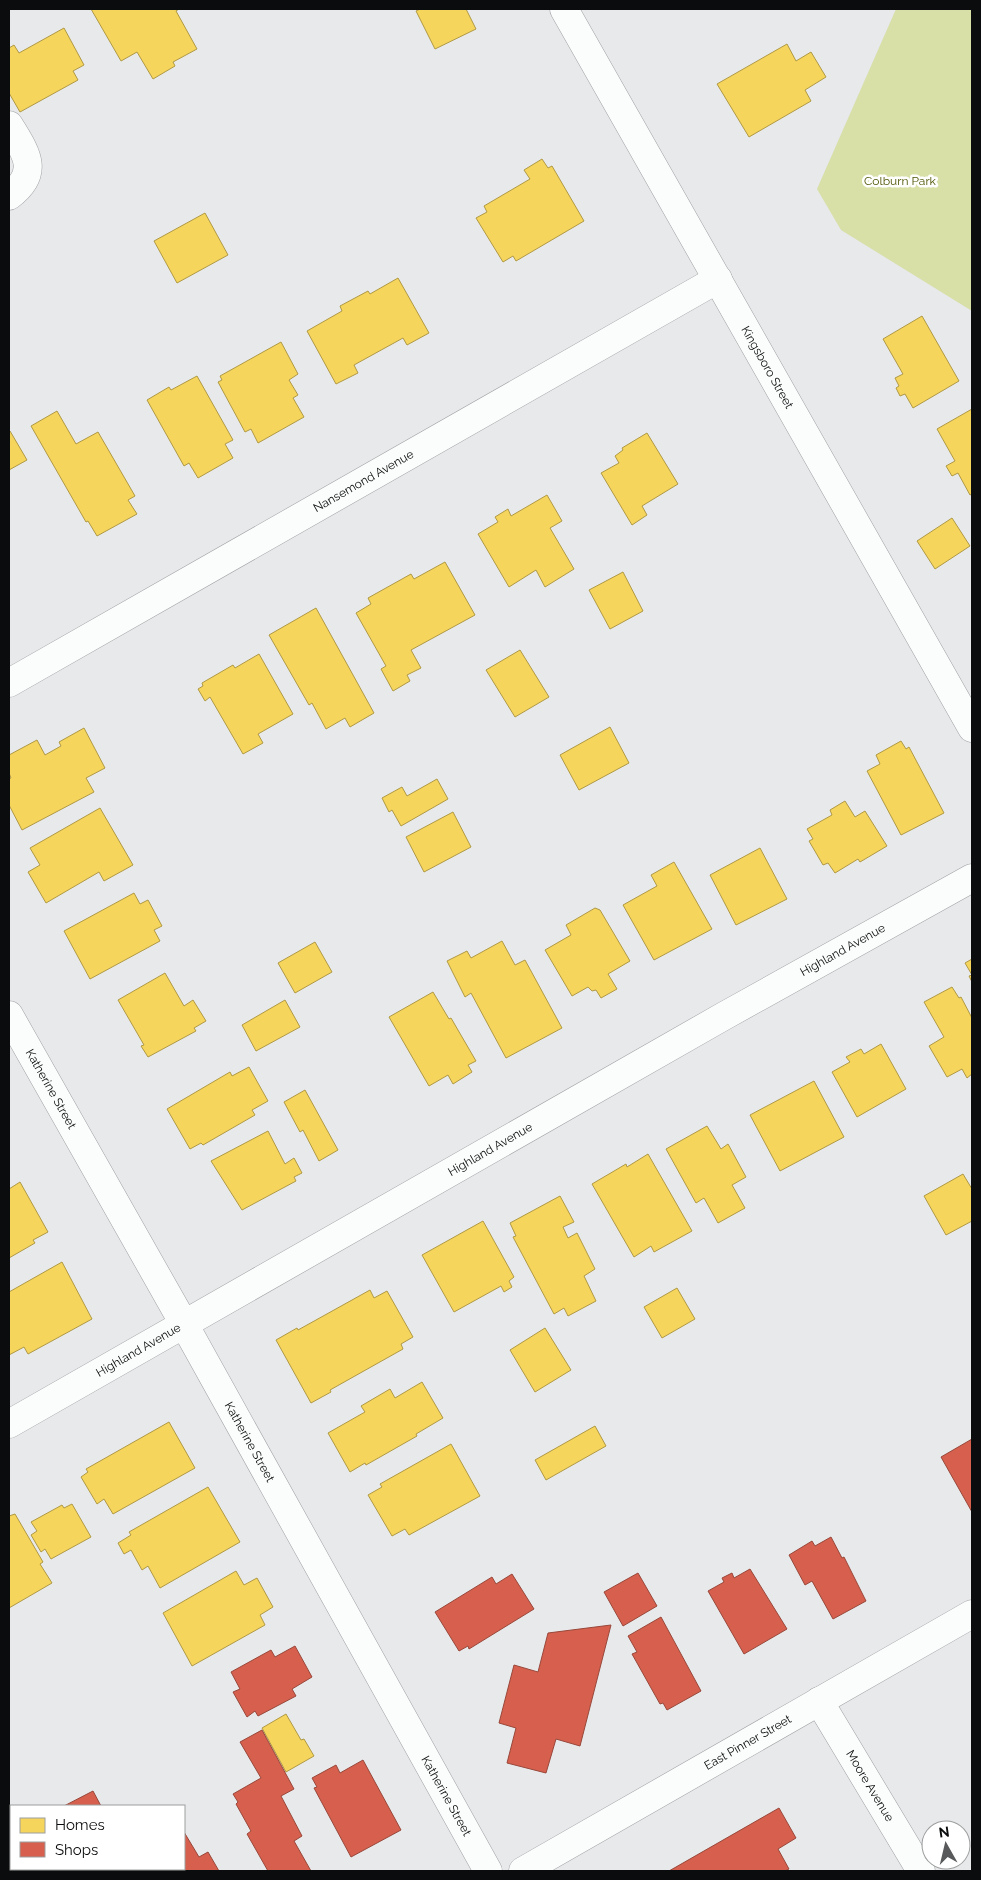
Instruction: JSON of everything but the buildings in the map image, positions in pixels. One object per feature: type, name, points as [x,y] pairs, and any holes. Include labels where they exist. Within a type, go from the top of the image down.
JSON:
[{"type":"street","name":"Kingsboro Street","points":[[564,9],[972,728]]},
{"type":"street","points":[[9,125],[26,153],[28,171],[20,187],[9,196]]},
{"type":"street","name":"Nansemond Avenue","points":[[9,683],[718,279]]},
{"type":"street","name":"Highland Avenue","points":[[9,1424],[724,1016],[972,878]]},
{"type":"street","name":"Katherine Street","points":[[9,1015],[184,1324],[488,1871]]},
{"type":"street","name":"East Pinner Street","points":[[523,1871],[972,1614]]},
{"type":"street","name":"Moore Avenue","points":[[819,1701],[921,1871]]},
{"type":"green space","name":"Colburn Park","points":[[896,9],[972,9],[972,311],[841,230],[817,189]]}]
